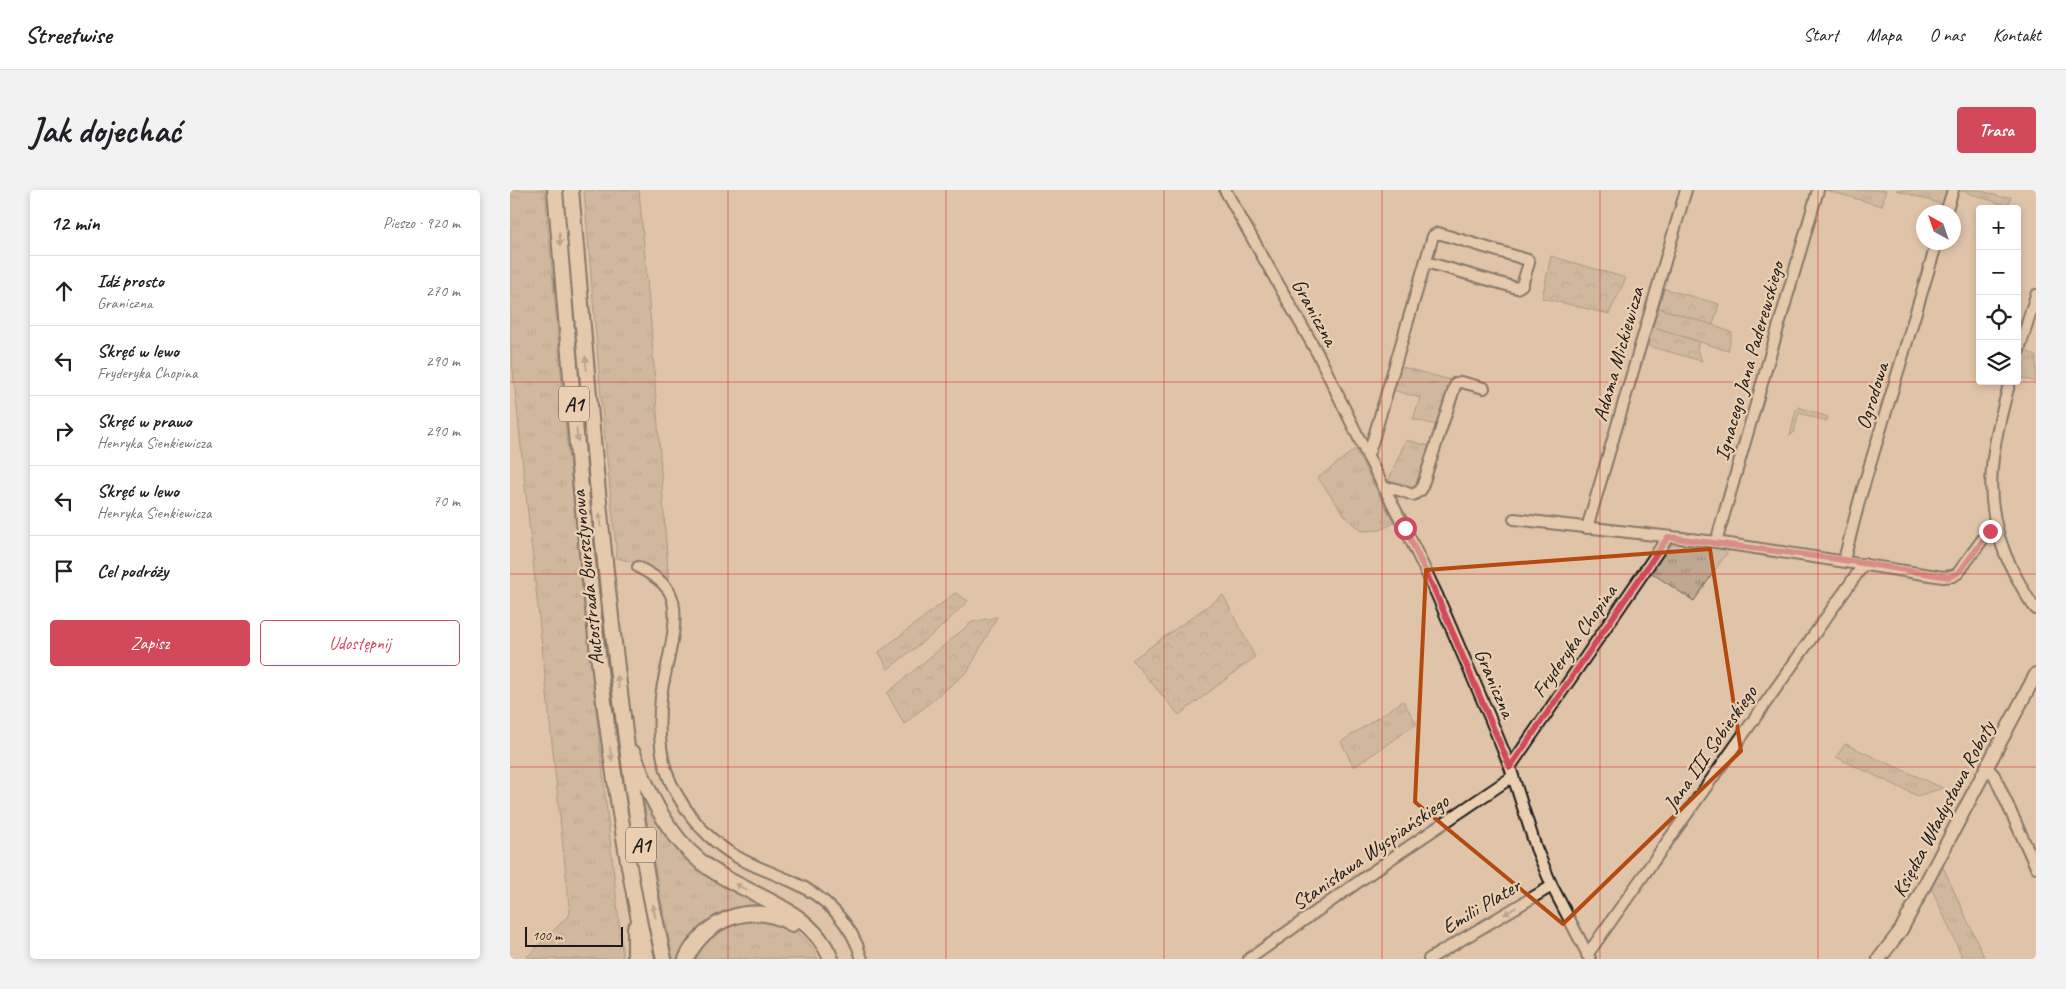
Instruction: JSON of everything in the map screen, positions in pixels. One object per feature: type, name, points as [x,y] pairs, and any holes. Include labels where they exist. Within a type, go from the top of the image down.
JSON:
[{"type":"highway","name":"Autostrada Bursztynowa","points":[[555,190],[589,566],[610,751],[647,959]]},
{"type":"highway","name":"Autostrada Bursztynowa","points":[[571,190],[604,560],[624,730],[639,836],[664,959]]},
{"type":"highway","points":[[624,730],[654,804],[664,821],[688,850],[718,874],[805,922],[819,937],[831,959]]},
{"type":"highway","points":[[635,959],[637,910]]},
{"type":"highway","points":[[686,959],[695,944],[711,927],[732,917],[754,913],[770,915],[790,922],[807,936],[822,959]]},
{"type":"main road","name":"Księdza Władysława Roboty","points":[[1880,959],[1901,930],[2036,674]]},
{"type":"street","name":"Graniczna","points":[[1225,190],[1319,356],[1437,596],[1511,772],[1536,848],[1552,886],[1589,957]]},
{"type":"street","name":"Adama Mickiewicza","points":[[1587,528],[1686,190]]},
{"type":"street","name":"Ignacego Jana Paderewskiego","points":[[1716,542],[1818,190]]},
{"type":"street","points":[[1948,205],[1953,190]]},
{"type":"street","points":[[1367,455],[1433,236],[1438,234],[1528,260],[1529,263],[1522,285],[1517,288],[1426,262]]},
{"type":"street","name":"Ogrodowa","points":[[1844,560],[1860,498],[1935,250]]},
{"type":"street","points":[[2021,343],[2036,295]]},
{"type":"street","points":[[1386,489],[1393,488],[1413,495],[1421,490],[1456,383],[1461,382],[1484,388]]},
{"type":"street","points":[[2009,385],[1994,448],[1990,490],[1996,527],[2006,558],[2036,608]]},
{"type":"street","points":[[1514,519],[1716,542],[1844,560],[1943,577],[1953,576],[1961,570],[1985,536],[1996,527]]},
{"type":"street","name":"Fryderyka Chopina","points":[[1511,772],[1668,537]]},
{"type":"street","name":"Jana III Sobieskiego","points":[[1589,957],[1864,564]]},
{"type":"street","points":[[638,567],[653,575],[664,584],[670,594],[674,608],[674,622],[661,697],[660,732],[665,763],[678,797],[700,827],[722,847],[756,866],[792,881],[827,903],[850,930],[862,959]]},
{"type":"street","points":[[1987,768],[1994,775],[2036,867]]},
{"type":"street","name":"Stanisława Wyspiańskiego","points":[[1249,959],[1511,772]]},
{"type":"street","name":"Emilii Plater","points":[[1429,959],[1552,886]]},
{"type":"highlighted area","points":[[1710,549],[1741,751],[1563,924],[1415,802],[1426,570]]},
{"type":"green space","points":[[510,190],[545,190],[567,442],[623,959],[525,959],[570,914],[510,342]]},
{"type":"green space","points":[[584,190],[639,190],[651,325],[669,586],[644,565],[617,558],[602,409]]},
{"type":"green space","points":[[1825,190],[1886,190],[1882,206]]},
{"type":"green space","points":[[1896,190],[1950,190],[1944,205]]},
{"type":"green space","points":[[1959,190],[1979,190],[2001,197],[2011,197],[2008,205]]},
{"type":"green space","points":[[1551,256],[1626,278],[1609,314],[1542,298]]},
{"type":"green space","points":[[1662,288],[1719,304],[1713,325],[1656,307]]},
{"type":"green space","points":[[1656,307],[1708,323],[1732,333],[1728,351],[1651,326]]},
{"type":"green space","points":[[1651,326],[1699,342],[1697,349],[1702,361],[1645,345]]},
{"type":"green space","points":[[2023,349],[2036,356],[2036,382],[2021,377],[2021,356]]},
{"type":"green space","points":[[1399,366],[1454,381],[1439,426],[1413,419],[1420,398],[1393,390]]},
{"type":"green space","points":[[1798,407],[1828,417],[1827,421],[1799,413],[1794,432],[1790,436]]},
{"type":"green space","points":[[1406,440],[1433,447],[1422,483],[1413,492],[1388,481]]},
{"type":"green space","points":[[1355,449],[1394,523],[1380,530],[1362,531],[1346,517],[1318,478]]},
{"type":"green space","points":[[1671,540],[1730,548],[1694,601],[1650,572]]},
{"type":"green space","points":[[955,593],[968,601],[938,630],[888,669],[879,652]]},
{"type":"green space","points":[[1223,595],[1255,657],[1179,715],[1132,660]]},
{"type":"green space","points":[[997,617],[968,671],[904,724],[887,693],[972,622]]},
{"type":"green space","points":[[1403,701],[1417,724],[1354,767],[1341,742]]},
{"type":"green space","points":[[1845,744],[1943,788],[1918,796],[1836,757]]},
{"type":"green space","points":[[641,784],[654,810],[670,835],[690,857],[713,876],[793,919],[807,930],[819,943],[828,959],[826,959],[817,942],[805,929],[790,918],[773,912],[756,910],[738,911],[721,917],[698,935],[683,959],[673,959],[653,858]]},
{"type":"green space","points":[[1943,867],[1985,959],[1963,959],[1931,887]]},
{"type":"green space","points":[[750,917],[790,928],[806,940],[818,959],[692,959],[714,930]]},
{"type":"route","points":[[1405,528],[1437,596],[1510,767],[1668,537],[1716,542],[1828,560],[1844,560],[1948,577],[1961,570],[1990,531]]}]
